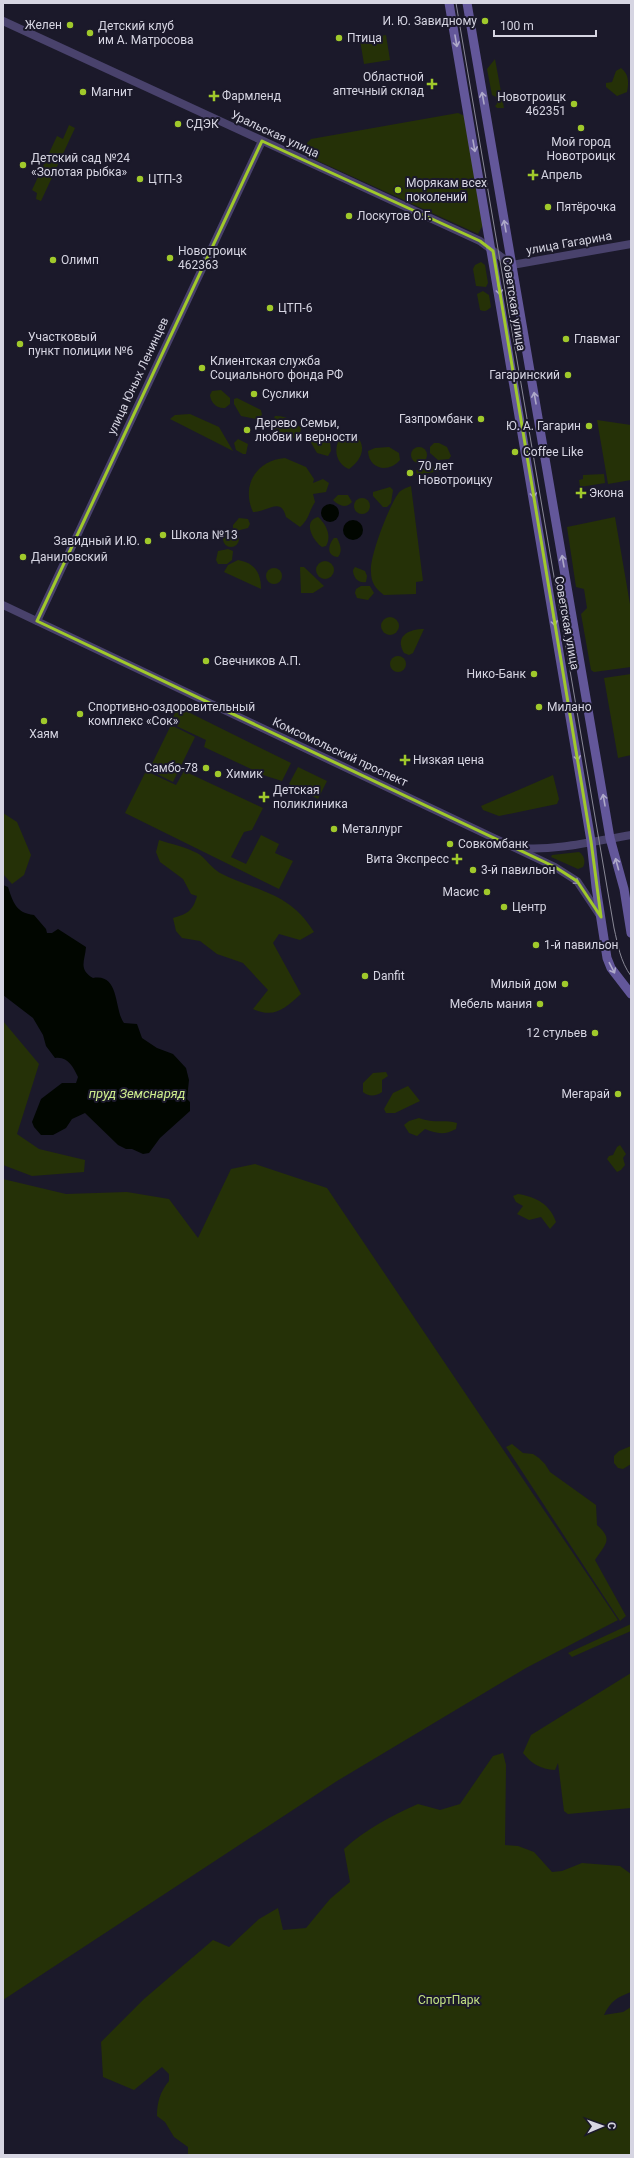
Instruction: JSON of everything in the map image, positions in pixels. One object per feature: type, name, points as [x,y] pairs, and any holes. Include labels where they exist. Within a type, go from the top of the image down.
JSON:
[{"type":"main road","name":"Советская улица","points":[[449,3],[592,841],[607,958],[611,968],[631,994]]},
{"type":"main road","name":"Советская улица","points":[[467,3],[610,838],[624,889],[631,933]]},
{"type":"street","name":"Уральская улица","points":[[3,21],[480,241],[492,251]]},
{"type":"street","name":"улица Юных Ленинцев","points":[[36,621],[262,141]]},
{"type":"street","name":"улица Гагарина","points":[[512,265],[631,244]]},
{"type":"street","name":"Советская улица","points":[[492,251],[512,265]]},
{"type":"street","name":"Комсомольский проспект","points":[[3,605],[555,867],[577,881],[601,916]]},
{"type":"street","name":"Комсомольский проспект","points":[[515,848],[530,849],[631,835]]},
{"type":"highlighted area","points":[[262,141],[480,241],[493,251],[591,841],[601,917],[577,881],[555,867],[37,621]]},
{"type":"green space","points":[[386,35],[390,60],[364,64],[360,40]]},
{"type":"green space","points":[[495,59],[504,108],[497,108],[495,106],[497,104],[496,97],[492,95],[487,69]]},
{"type":"green space","points":[[621,68],[627,76],[628,89],[627,92],[617,96],[606,87],[606,83],[612,82],[616,71]]},
{"type":"green space","points":[[458,113],[465,116],[483,225],[478,234],[316,160],[306,152],[307,143],[311,139]]},
{"type":"green space","points":[[69,125],[75,128],[41,201],[36,199],[37,193],[32,190],[57,136],[63,139]]},
{"type":"green space","points":[[481,262],[485,265],[488,283],[486,287],[476,286],[473,269],[475,265]]},
{"type":"green space","points":[[483,291],[489,295],[491,307],[485,311],[480,310],[477,294]]},
{"type":"green space","points":[[221,390],[230,398],[230,404],[225,408],[217,406],[213,403],[210,395],[212,391]]},
{"type":"green space","points":[[237,398],[261,410],[262,415],[256,419],[241,416],[234,404],[234,399]]},
{"type":"green space","points":[[190,414],[219,427],[233,451],[170,419],[175,415]]},
{"type":"green space","points":[[275,416],[289,419],[295,423],[301,428],[300,434],[296,438],[280,435],[274,431],[271,424]]},
{"type":"green space","points":[[597,420],[631,425],[631,480],[608,484]]},
{"type":"green space","points":[[317,434],[322,434],[330,441],[331,451],[328,456],[317,453],[310,441]]},
{"type":"green space","points":[[354,434],[361,443],[362,452],[354,465],[349,469],[341,464],[336,451],[340,438]]},
{"type":"green space","points":[[238,439],[248,444],[246,454],[236,450],[234,443]]},
{"type":"green space","points":[[434,443],[439,443],[447,447],[451,456],[449,459],[438,460],[430,453],[430,447]]},
{"type":"green space","points":[[389,447],[399,453],[400,460],[390,467],[380,468],[376,466],[369,457],[368,451],[375,448]]},
{"type":"green space","points":[[419,447],[425,449],[427,455],[425,461],[419,463],[413,461],[411,455],[413,449]]},
{"type":"green space","points":[[285,458],[306,467],[314,479],[313,483],[323,479],[329,483],[326,492],[313,494],[315,502],[307,518],[300,527],[286,517],[281,507],[277,506],[253,512],[250,502],[250,484],[259,469],[275,460]]},
{"type":"green space","points":[[451,464],[452,469],[417,475],[416,470]]},
{"type":"green space","points":[[604,474],[605,483],[580,487],[579,480],[583,479],[583,475]]},
{"type":"green space","points":[[411,486],[423,581],[416,582],[416,594],[384,595],[373,583],[371,565],[373,556],[380,532],[394,500],[400,491]]},
{"type":"green space","points":[[390,487],[393,490],[391,503],[387,507],[383,507],[373,496],[373,492]]},
{"type":"green space","points":[[338,495],[348,495],[352,502],[345,506],[338,504],[333,500]]},
{"type":"green space","points":[[362,498],[369,503],[370,506],[365,513],[362,514],[355,509],[354,506],[359,499]]},
{"type":"green space","points":[[318,517],[326,527],[328,534],[328,542],[326,546],[322,547],[315,540],[310,527],[313,519]]},
{"type":"green space","points":[[615,517],[631,610],[631,667],[594,672],[591,670],[581,614],[587,608],[584,589],[576,587],[567,527]]},
{"type":"green space","points":[[239,518],[248,519],[250,524],[248,528],[236,531],[233,529],[233,525]]},
{"type":"green space","points":[[231,531],[238,536],[239,539],[234,546],[231,547],[224,542],[223,539],[228,532]]},
{"type":"green space","points":[[334,538],[337,538],[339,543],[340,555],[338,557],[331,555],[329,550],[330,544]]},
{"type":"green space","points":[[228,549],[233,551],[232,560],[227,564],[218,564],[216,560],[218,551]]},
{"type":"green space","points":[[238,560],[244,561],[253,566],[260,578],[261,589],[224,572],[228,565]]},
{"type":"green space","points":[[325,561],[331,564],[334,570],[331,576],[325,579],[319,576],[316,570],[319,564]]},
{"type":"green space","points":[[300,567],[304,567],[324,586],[313,593],[301,593]]},
{"type":"green space","points":[[355,567],[365,571],[367,576],[366,582],[358,581],[355,577],[353,570]]},
{"type":"green space","points":[[274,568],[281,573],[282,576],[277,583],[274,584],[267,579],[266,576],[271,569]]},
{"type":"green space","points":[[361,586],[370,586],[374,593],[368,600],[357,598],[355,593],[356,589]]},
{"type":"green space","points":[[390,617],[396,620],[399,626],[396,632],[390,635],[384,632],[381,626],[384,620]]},
{"type":"green space","points":[[424,629],[413,653],[409,655],[404,653],[401,647],[402,638],[408,632]]},
{"type":"green space","points":[[398,656],[405,661],[406,664],[401,671],[398,672],[391,667],[390,664],[395,657]]},
{"type":"green space","points":[[631,674],[631,755],[618,758],[604,678]]},
{"type":"green space","points":[[178,707],[291,763],[282,781],[266,776],[204,747],[206,740],[170,723]]},
{"type":"green space","points":[[171,725],[195,737],[173,782],[149,770]]},
{"type":"green space","points":[[298,767],[327,781],[318,799],[289,784]]},
{"type":"green space","points":[[146,771],[176,785],[184,771],[263,808],[252,830],[244,832],[231,857],[246,864],[261,835],[279,844],[275,853],[293,861],[279,889],[125,813]]},
{"type":"green space","points":[[553,775],[559,799],[557,804],[499,816],[483,810],[481,806]]},
{"type":"green space","points":[[3,813],[17,822],[31,855],[24,875],[12,884],[3,874]]},
{"type":"green space","points":[[159,840],[197,853],[220,873],[272,894],[294,908],[304,918],[314,932],[300,940],[279,934],[273,943],[301,994],[285,1008],[268,1013],[253,1009],[268,990],[243,963],[217,954],[200,941],[182,938],[176,931],[173,918],[189,911],[194,905],[197,896],[191,894],[183,879],[160,862],[156,852]]},
{"type":"green space","points":[[579,852],[583,857],[584,863],[583,867],[578,869],[551,857],[552,855]]},
{"type":"green space","points":[[3,1021],[39,1064],[17,1134],[39,1149],[85,1160],[84,1172],[32,1176],[3,1165]]},
{"type":"green space","points":[[386,1072],[388,1076],[382,1080],[382,1092],[367,1095],[363,1092],[363,1083],[373,1073]]},
{"type":"green space","points":[[408,1086],[420,1101],[395,1113],[386,1113],[384,1109],[393,1093]]},
{"type":"green space","points":[[419,1118],[430,1121],[447,1121],[457,1123],[456,1129],[441,1133],[425,1129],[417,1136],[409,1133],[404,1125],[409,1121]]},
{"type":"green space","points":[[620,1145],[626,1154],[623,1158],[625,1165],[617,1172],[607,1159],[609,1156],[613,1155],[617,1147]]},
{"type":"green space","points":[[255,1164],[327,1188],[618,1620],[526,1668],[337,1781],[3,2000],[3,1179],[66,1194],[127,1192],[169,1199],[198,1238],[231,1169]]},
{"type":"green space","points":[[518,1194],[531,1197],[542,1202],[550,1210],[556,1222],[550,1229],[541,1217],[529,1220],[517,1214],[523,1206],[516,1202],[513,1196]]},
{"type":"green space","points":[[512,1444],[523,1453],[533,1454],[539,1458],[550,1472],[596,1505],[597,1525],[605,1535],[606,1542],[605,1546],[595,1560],[626,1616],[620,1621],[506,1447]]},
{"type":"green space","points":[[631,1446],[631,1464],[623,1469],[618,1468],[614,1463],[614,1456],[619,1451]]},
{"type":"green space","points":[[631,1624],[631,1631],[572,1657],[568,1653]]},
{"type":"green space","points":[[631,1673],[631,1808],[568,1814],[564,1811],[558,1763],[555,1770],[541,1767],[533,1763],[523,1753],[531,1735]]},
{"type":"green space","name":"СпортПарк","points":[[503,1753],[506,1765],[505,1845],[518,1846],[534,1852],[552,1872],[562,1871],[582,1863],[620,1866],[631,1874],[631,1992],[614,2000],[604,2015],[623,2012],[631,2007],[631,2155],[188,2155],[188,2147],[174,2137],[165,2122],[157,2116],[160,2097],[163,2089],[169,2081],[169,2074],[162,2067],[134,2090],[103,2077],[101,2042],[144,1999],[213,1940],[229,1947],[259,1919],[278,1908],[283,1930],[306,1928],[330,1899],[350,1882],[344,1849],[361,1835],[379,1824],[418,1804],[440,1810],[460,1804],[493,1756]]},
{"type":"water","points":[[330,504],[336,507],[339,513],[336,519],[330,522],[324,519],[321,513],[324,507]]},
{"type":"water","points":[[349,520],[357,520],[363,526],[363,534],[357,540],[349,540],[343,534],[343,526]]},
{"type":"water","name":"пруд Земснаряд","points":[[3,885],[8,887],[16,906],[23,912],[34,915],[46,929],[47,933],[52,933],[58,929],[86,947],[84,964],[85,971],[93,978],[102,978],[108,981],[115,994],[124,1023],[137,1024],[142,1038],[157,1048],[173,1054],[186,1068],[189,1080],[187,1099],[190,1102],[190,1111],[160,1138],[149,1153],[143,1154],[118,1145],[85,1113],[72,1119],[66,1128],[53,1135],[41,1135],[34,1127],[32,1122],[41,1099],[62,1083],[76,1083],[78,1077],[67,1060],[55,1058],[46,1046],[43,1035],[33,1018],[3,995]]},
{"type":"tram line","points":[[456,3],[614,928],[622,959],[631,976]]},
{"type":"place","name":"И. Ю. Завидному","points":[[485,21]]},
{"type":"place","name":"Желен","points":[[70,25]]},
{"type":"place","name":"Детский клуб им А. Матросова","points":[[90,33]]},
{"type":"place","name":"Птица","points":[[339,38]]},
{"type":"place","name":"Областной аптечный склад","points":[[432,84]]},
{"type":"place","name":"Магнит","points":[[83,92]]},
{"type":"place","name":"Фармленд","points":[[214,96]]},
{"type":"place","name":"Новотроицк 462351","points":[[574,104]]},
{"type":"place","name":"СДЭК","points":[[178,124]]},
{"type":"place","name":"Мой город Новотроицк","points":[[581,128]]},
{"type":"place","name":"Детский сад №24 «Золотая рыбка»","points":[[23,165]]},
{"type":"place","name":"Апрель","points":[[533,175]]},
{"type":"place","name":"ЦТП-3","points":[[140,179]]},
{"type":"place","name":"Морякам всех поколений","points":[[398,190]]},
{"type":"place","name":"Пятёрочка","points":[[548,207]]},
{"type":"place","name":"Лоскутов О.Г.","points":[[349,216]]},
{"type":"place","name":"Новотроицк 462363","points":[[170,258]]},
{"type":"place","name":"Олимп","points":[[53,260]]},
{"type":"place","name":"ЦТП-6","points":[[270,308]]},
{"type":"place","name":"Главмаг","points":[[566,339]]},
{"type":"place","name":"Участковый пункт полиции №6","points":[[20,344]]},
{"type":"place","name":"Клиентская служба Социального фонда РФ","points":[[202,368]]},
{"type":"place","name":"Гагаринский","points":[[568,375]]},
{"type":"place","name":"Суслики","points":[[254,394]]},
{"type":"place","name":"Газпромбанк","points":[[481,419]]},
{"type":"place","name":"Ю. А. Гагарин","points":[[589,426]]},
{"type":"place","name":"Дерево Семьи, любви и верности","points":[[247,430]]},
{"type":"place","name":"Coffee Like","points":[[515,452]]},
{"type":"place","name":"70 лет Новотроицку","points":[[410,473]]},
{"type":"place","name":"Экона","points":[[581,493]]},
{"type":"place","name":"Школа №13","points":[[163,535]]},
{"type":"place","name":"Завидный И.Ю.","points":[[148,541]]},
{"type":"place","name":"Даниловский","points":[[23,557]]},
{"type":"place","name":"Свечников А.П.","points":[[206,661]]},
{"type":"place","name":"Нико-Банк","points":[[534,674]]},
{"type":"place","name":"Милано","points":[[539,707]]},
{"type":"place","name":"Спортивно-оздоровительный комплекс «Сок»","points":[[80,714]]},
{"type":"place","name":"Хаям","points":[[44,721]]},
{"type":"place","name":"Низкая цена","points":[[405,760]]},
{"type":"place","name":"Самбо-78","points":[[206,768]]},
{"type":"place","name":"Химик","points":[[218,774]]},
{"type":"place","name":"Детская поликлиника","points":[[264,797]]},
{"type":"place","name":"Металлург","points":[[334,829]]},
{"type":"place","name":"Совкомбанк","points":[[450,844]]},
{"type":"place","name":"Вита Экспресс","points":[[457,859]]},
{"type":"place","name":"3-й павильон","points":[[473,870]]},
{"type":"place","name":"Масис","points":[[487,892]]},
{"type":"place","name":"Центр","points":[[504,907]]},
{"type":"place","name":"1-й павильон","points":[[536,945]]},
{"type":"place","name":"Danfit","points":[[365,976]]},
{"type":"place","name":"Милый дом","points":[[565,984]]},
{"type":"place","name":"Мебель мания","points":[[540,1004]]},
{"type":"place","name":"12 стульев","points":[[595,1033]]},
{"type":"place","name":"Мегарай","points":[[618,1094]]}]
